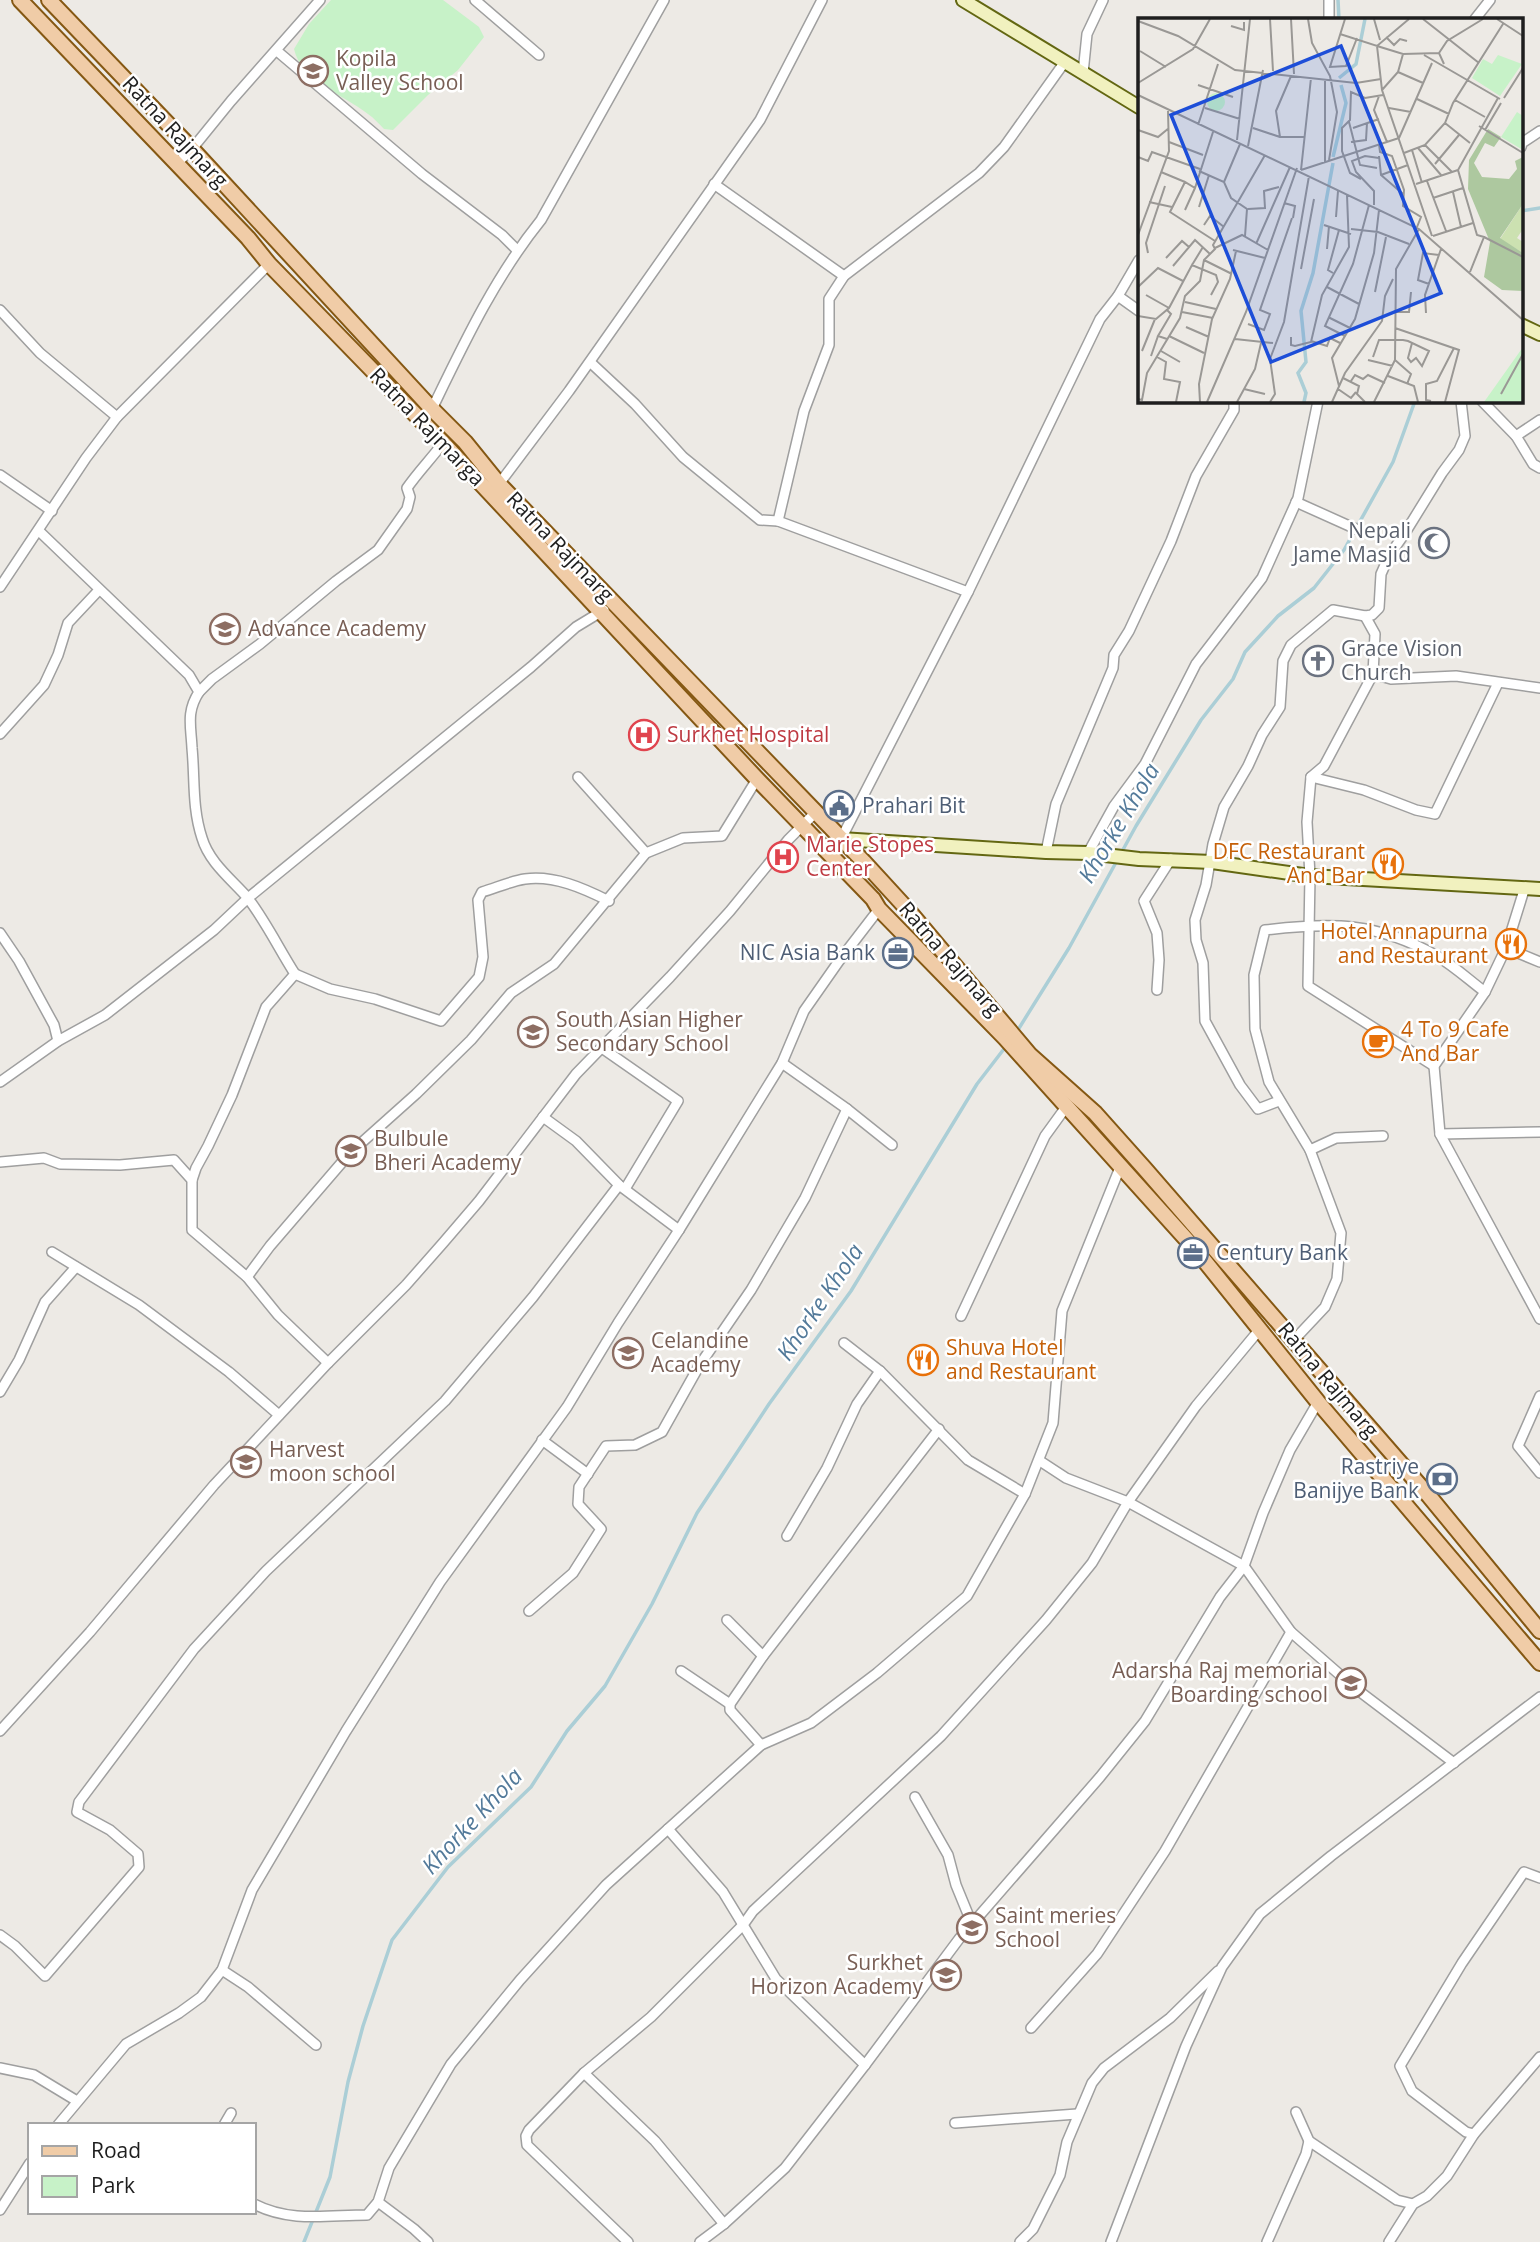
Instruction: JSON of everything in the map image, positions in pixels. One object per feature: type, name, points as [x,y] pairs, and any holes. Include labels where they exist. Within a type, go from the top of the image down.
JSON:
[{"type":"main road","name":"Ratna Rajmarga","points":[[20,0],[248,237],[269,264],[454,454],[757,779],[852,876],[879,909],[1007,1033]]},
{"type":"main road","name":"Ratna Rajmarg","points":[[49,0],[465,442],[499,484],[908,910],[1066,1107],[1195,1249],[1318,1402],[1540,1663]]},
{"type":"main road","points":[[963,0],[1138,106]]},
{"type":"main road","points":[[1522,325],[1540,334]]},
{"type":"main road","points":[[454,454],[465,442]]},
{"type":"main road","points":[[841,839],[1088,853],[1139,859],[1212,862],[1310,876],[1540,889]]},
{"type":"main road","points":[[852,876],[864,862]]},
{"type":"main road","name":"Ratna Rajmarg","points":[[1030,1061],[1095,1113],[1429,1496],[1540,1631]]},
{"type":"street","points":[[177,163],[320,0]]},
{"type":"street","points":[[475,0],[539,55]]},
{"type":"street","points":[[432,409],[478,315],[517,250],[541,220],[664,0]]},
{"type":"street","points":[[499,484],[590,362],[760,120],[822,0]]},
{"type":"street","points":[[1083,73],[1087,34],[1103,0]]},
{"type":"street","points":[[1329,0],[1329,18]]},
{"type":"street","points":[[1476,18],[1490,0]]},
{"type":"street","points":[[277,51],[422,174],[502,235],[517,250]]},
{"type":"street","points":[[778,521],[804,411],[829,345],[829,299],[844,276],[979,173],[1004,147],[1064,63]]},
{"type":"street","points":[[1522,143],[1540,131]]},
{"type":"street","points":[[714,184],[844,276]]},
{"type":"street","points":[[841,839],[968,592],[1100,319],[1118,296],[1138,262]]},
{"type":"street","points":[[0,587],[86,457],[117,417],[269,264]]},
{"type":"street","points":[[1118,296],[1138,310]]},
{"type":"street","points":[[0,310],[40,353],[117,417]]},
{"type":"street","points":[[590,362],[635,404],[683,457],[760,520],[778,521],[968,592]]},
{"type":"street","points":[[1046,852],[1056,804],[1112,668],[1114,655],[1129,631],[1171,541],[1196,476],[1234,410],[1234,402]]},
{"type":"street","points":[[1088,853],[1114,806],[1145,764],[1196,664],[1262,578],[1296,502],[1318,402]]},
{"type":"street","points":[[1279,1101],[1258,1109],[1240,1085],[1205,1021],[1203,962],[1196,940],[1195,920],[1212,862],[1213,844],[1224,807],[1280,706],[1283,661],[1291,645],[1333,610],[1365,616],[1372,615],[1378,608],[1381,575],[1389,556],[1459,450],[1465,436],[1461,402]]},
{"type":"street","points":[[1483,402],[1516,436],[1533,464],[1540,468]]},
{"type":"street","points":[[1516,436],[1540,420]]},
{"type":"street","points":[[443,443],[420,468],[407,488],[410,497],[407,509],[379,550],[212,679],[191,704],[188,720],[194,805],[202,841],[210,856],[247,898],[295,974],[330,989],[375,999],[441,1021],[479,977],[483,957],[478,900],[482,892],[523,879],[551,878],[609,901]]},
{"type":"street","points":[[0,475],[52,511]]},
{"type":"street","points":[[1296,502],[1356,529]]},
{"type":"street","points":[[39,531],[189,675],[199,692]]},
{"type":"street","points":[[0,734],[44,685],[58,655],[68,623],[99,590]]},
{"type":"street","points":[[0,1082],[58,1041],[106,1015],[214,930],[247,898],[531,667],[576,627],[614,603]]},
{"type":"street","points":[[1365,616],[1375,634],[1373,674],[1324,766],[1311,777],[1307,822],[1310,876],[1308,986],[1434,1066]]},
{"type":"street","points":[[1373,674],[1391,679],[1455,676],[1540,688]]},
{"type":"street","points":[[1311,777],[1364,790],[1416,810],[1435,814],[1498,683]]},
{"type":"street","points":[[578,777],[646,853]]},
{"type":"street","points":[[247,1278],[270,1246],[350,1153],[461,1049],[511,993],[554,964],[609,901],[646,853],[683,838],[722,836],[757,779]]},
{"type":"street","points":[[0,1731],[90,1632],[214,1485],[328,1363],[406,1285],[479,1201],[576,1074],[730,911],[788,839],[816,812]]},
{"type":"street","points":[[1157,990],[1157,933],[1144,901],[1171,859]]},
{"type":"street","points":[[1525,887],[1506,948],[1485,992],[1434,1066],[1440,1133],[1540,1319]]},
{"type":"street","points":[[60,2123],[126,2044],[201,1997],[222,1969],[252,1890],[346,1731],[440,1582],[567,1408],[782,1063],[804,1011],[879,909]]},
{"type":"street","points":[[1294,1340],[1325,1307],[1337,1279],[1341,1233],[1310,1150],[1269,1082],[1255,1029],[1254,975],[1265,930],[1308,925],[1345,925],[1383,932],[1437,956],[1485,992]]},
{"type":"street","points":[[0,933],[19,961],[54,1025],[58,1041]]},
{"type":"street","points":[[1506,948],[1540,962]]},
{"type":"street","points":[[295,974],[266,1007],[232,1095],[196,1168],[192,1180],[192,1230],[247,1278],[278,1315],[328,1363]]},
{"type":"street","points":[[0,1935],[45,1976],[138,1867],[138,1854],[110,1830],[77,1812],[79,1802],[194,1649],[266,1571],[445,1401],[622,1187],[678,1101],[602,1048]]},
{"type":"street","points":[[782,1063],[892,1145]]},
{"type":"street","points":[[961,1316],[1045,1136],[1066,1107]]},
{"type":"street","points":[[529,1611],[573,1573],[601,1529],[578,1504],[579,1487],[606,1446],[635,1445],[662,1432],[699,1366],[751,1290],[805,1198],[847,1109]]},
{"type":"street","points":[[543,1117],[576,1141],[622,1187],[679,1230]]},
{"type":"street","points":[[1440,1133],[1540,1132]]},
{"type":"street","points":[[1310,1150],[1336,1138],[1383,1136]]},
{"type":"street","points":[[0,1163],[44,1158],[60,1164],[120,1165],[174,1160],[192,1180]]},
{"type":"street","points":[[256,2205],[292,2217],[367,2215],[378,2202],[389,2168],[451,2064],[588,1903],[625,1866],[761,1745],[811,1723],[877,1673],[967,1596],[1025,1494],[1054,1423],[1062,1311],[1121,1166]]},
{"type":"street","points":[[52,1252],[139,1305],[229,1371],[279,1415]]},
{"type":"street","points":[[0,1392],[19,1360],[45,1302],[76,1266]]},
{"type":"street","points":[[628,2242],[527,2144],[526,2136],[529,2130],[584,2073],[651,2017],[743,1925],[753,1911],[942,1737],[1046,1620],[1092,1563],[1128,1502],[1196,1406],[1260,1329]]},
{"type":"street","points":[[844,1343],[880,1371],[968,1460],[1025,1494]]},
{"type":"street","points":[[787,1536],[827,1468],[857,1404],[880,1371]]},
{"type":"street","points":[[1540,1396],[1518,1446],[1540,1474]]},
{"type":"street","points":[[701,2242],[785,2168],[972,1924],[1145,1721],[1220,1597],[1244,1566],[1290,1450],[1318,1402]]},
{"type":"street","points":[[761,1745],[730,1710],[730,1704],[763,1656],[939,1429]]},
{"type":"street","points":[[542,1440],[588,1474]]},
{"type":"street","points":[[1040,1461],[1066,1478],[1128,1502],[1244,1566],[1292,1632],[1355,1688],[1454,1762]]},
{"type":"street","points":[[727,1620],[763,1656]]},
{"type":"street","points":[[1031,2028],[1097,1954],[1165,1851],[1292,1632]]},
{"type":"street","points":[[681,1671],[730,1704]]},
{"type":"street","points":[[1020,2242],[1033,2229],[1060,2175],[1066,2142],[1077,2114],[1091,2083],[1104,2068],[1170,2018],[1222,1967],[1260,1914],[1331,1856],[1540,1697]]},
{"type":"street","points":[[915,1797],[948,1854],[956,1885],[972,1924]]},
{"type":"street","points":[[668,1829],[723,1892],[776,1979],[866,2065]]},
{"type":"street","points":[[1474,2134],[1466,2132],[1412,2091],[1400,2066],[1462,1963],[1524,1872],[1540,1878]]},
{"type":"street","points":[[1112,2242],[1186,2046],[1222,1967]]},
{"type":"street","points":[[222,1969],[248,1987],[316,2045]]},
{"type":"street","points":[[1389,2242],[1413,2204],[1427,2196],[1447,2176],[1474,2134],[1540,2057]]},
{"type":"street","points":[[0,2067],[34,2075],[77,2101]]},
{"type":"street","points":[[584,2073],[655,2141],[724,2224]]},
{"type":"street","points":[[1296,2112],[1309,2141],[1397,2200],[1413,2204]]},
{"type":"street","points":[[225,2123],[230,2113]]},
{"type":"street","points":[[955,2123],[1077,2114]]},
{"type":"street","points":[[1267,2242],[1306,2154],[1309,2141]]},
{"type":"street","points":[[0,2210],[28,2166]]},
{"type":"street","points":[[378,2202],[428,2242]]},
{"type":"green space","points":[[331,0],[443,0],[479,27],[484,37],[458,70],[393,130],[384,129],[358,107],[314,79],[298,60],[294,49],[309,24]]},
{"type":"waterway","name":"Khorke Khola","points":[[1338,0],[1339,18]]},
{"type":"waterway","points":[[1522,211],[1540,208]]},
{"type":"waterway","name":"Khorke Khola","points":[[1016,1033],[1069,948],[1136,826],[1201,720],[1233,679],[1245,652],[1278,616],[1314,588],[1344,550],[1393,462],[1415,402]]},
{"type":"waterway","name":"Khorke Khola","points":[[304,2242],[330,2177],[348,2082],[363,2026],[392,1940],[448,1867],[531,1787],[567,1731],[605,1686],[652,1604],[697,1513],[769,1404],[851,1291],[977,1084],[1007,1045]]},
{"type":"place","name":"Kopila Valley School","points":[[313,71]]},
{"type":"place","name":"Nepali Jame Masjid","points":[[1434,543]]},
{"type":"place","name":"Advance Academy","points":[[225,629]]},
{"type":"place","name":"Grace Vision Church","points":[[1318,661]]},
{"type":"place","name":"Surkhet Hospital","points":[[644,735]]},
{"type":"place","name":"Prahari Bit","points":[[839,806]]},
{"type":"place","name":"Marie Stopes Center","points":[[783,857]]},
{"type":"place","name":"DFC Restaurant And Bar","points":[[1388,864]]},
{"type":"place","name":"Hotel Annapurna and Restaurant","points":[[1511,944]]},
{"type":"place","name":"NIC Asia Bank","points":[[898,953]]},
{"type":"place","name":"South Asian Higher Secondary School","points":[[533,1032]]},
{"type":"place","name":"4 To 9 Cafe And Bar","points":[[1378,1042]]},
{"type":"place","name":"Bulbule Bheri Academy","points":[[351,1151]]},
{"type":"place","name":"Century Bank","points":[[1193,1253]]},
{"type":"place","name":"Celandine Academy","points":[[628,1353]]},
{"type":"place","name":"Shuva Hotel and Restaurant","points":[[923,1360]]},
{"type":"place","name":"Harvest moon school","points":[[246,1462]]},
{"type":"place","name":"Rastriye Banijye Bank","points":[[1442,1479]]},
{"type":"place","name":"Adarsha Raj memorial Boarding school","points":[[1351,1683]]},
{"type":"place","name":"Saint meries School","points":[[972,1928]]},
{"type":"place","name":"Surkhet Horizon Academy","points":[[946,1975]]}]
